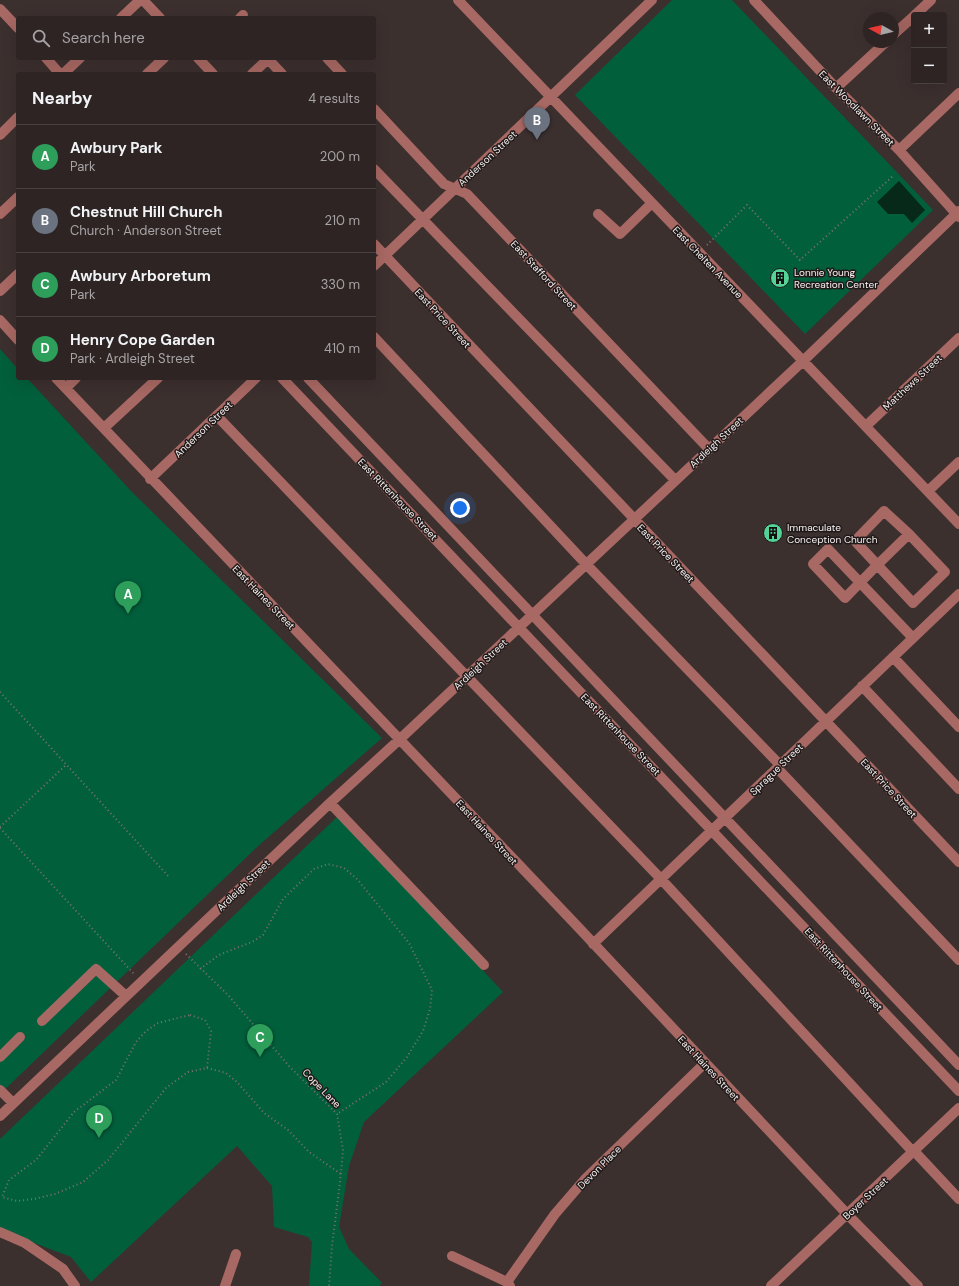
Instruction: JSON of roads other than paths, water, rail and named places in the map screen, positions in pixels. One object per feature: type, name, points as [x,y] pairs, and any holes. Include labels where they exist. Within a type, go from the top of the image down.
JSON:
[{"type":"street","points":[[124,16],[142,0],[158,16]]},
{"type":"street","name":"East Chelten Avenue","points":[[458,0],[959,524]]},
{"type":"street","name":"Anderson Street","points":[[376,264],[652,0]]},
{"type":"street","name":"East Woodlawn Street","points":[[754,0],[836,88],[899,150],[958,214]]},
{"type":"street","points":[[917,12],[931,0]]},
{"type":"street","points":[[0,9],[16,26]]},
{"type":"street","points":[[899,29],[911,18]]},
{"type":"street","points":[[836,88],[879,48]]},
{"type":"street","points":[[48,60],[60,72]]},
{"type":"street","points":[[64,72],[78,60]]},
{"type":"street","points":[[149,72],[162,60]]},
{"type":"street","points":[[200,60],[211,72]]},
{"type":"street","points":[[254,72],[266,60]]},
{"type":"street","points":[[270,60],[280,72]]},
{"type":"street","points":[[329,60],[340,72]]},
{"type":"street","points":[[899,150],[959,93]]},
{"type":"street","name":"East Stafford Street","points":[[376,111],[444,184],[461,190],[471,198],[708,448]]},
{"type":"street","points":[[0,135],[16,119]]},
{"type":"street","points":[[376,171],[675,480]]},
{"type":"street","points":[[0,214],[16,199]]},
{"type":"street","points":[[598,214],[620,234],[652,203]]},
{"type":"street","name":"Ardleigh Street","points":[[0,1116],[330,803],[400,740],[708,448],[803,361],[958,214]]},
{"type":"street","name":"East Price Street","points":[[376,246],[959,862]]},
{"type":"street","points":[[0,291],[16,276]]},
{"type":"street","points":[[0,320],[16,338]]},
{"type":"street","name":"Matthews Street","points":[[866,426],[959,338]]},
{"type":"street","points":[[376,339],[959,960]]},
{"type":"street","name":"East Haines Street","points":[[58,380],[150,479],[400,740],[847,1214],[918,1286]]},
{"type":"street","points":[[66,388],[74,380]]},
{"type":"street","points":[[104,428],[156,380]]},
{"type":"street","name":"Anderson Street","points":[[150,479],[254,380]]},
{"type":"street","name":"East Rittenhouse Street","points":[[284,380],[959,1091]]},
{"type":"street","name":"East Rittenhouse Street","points":[[310,380],[959,1065]]},
{"type":"street","points":[[217,416],[661,879],[914,1153],[959,1199]]},
{"type":"street","points":[[928,491],[959,462]]},
{"type":"street","points":[[884,511],[909,534],[945,572],[913,603],[855,541],[884,511]]},
{"type":"street","points":[[909,534],[878,564],[860,582],[845,598],[813,564],[828,549],[860,582],[913,638]]},
{"type":"street","name":"Sprague Street","points":[[593,944],[959,594]]},
{"type":"street","points":[[893,657],[959,727]]},
{"type":"street","points":[[862,686],[959,789]]},
{"type":"street","points":[[330,803],[484,965]]},
{"type":"street","points":[[42,1021],[96,969],[126,996]]},
{"type":"street","points":[[0,1057],[20,1037]]},
{"type":"street","name":"Devon Place","points":[[452,1256],[508,1284],[555,1214],[586,1178],[705,1063]]},
{"type":"street","points":[[0,1090],[13,1104]]},
{"type":"street","name":"Boyer Street","points":[[771,1286],[914,1153],[959,1108]]},
{"type":"street","points":[[0,1232],[25,1243],[63,1269],[75,1286]]},
{"type":"street","points":[[225,1286],[236,1254]]},
{"type":"place","name":"Chestnut Hill Church","points":[[537,140]]},
{"type":"place","name":"Lonnie Young Recreation Center","points":[[780,278]]},
{"type":"place","name":"Immaculate Conception Church","points":[[773,533]]},
{"type":"place","name":"Awbury Park","points":[[128,614]]},
{"type":"place","name":"Awbury Arboretum","points":[[260,1057]]},
{"type":"place","name":"Henry Cope Garden","points":[[99,1138]]}]
